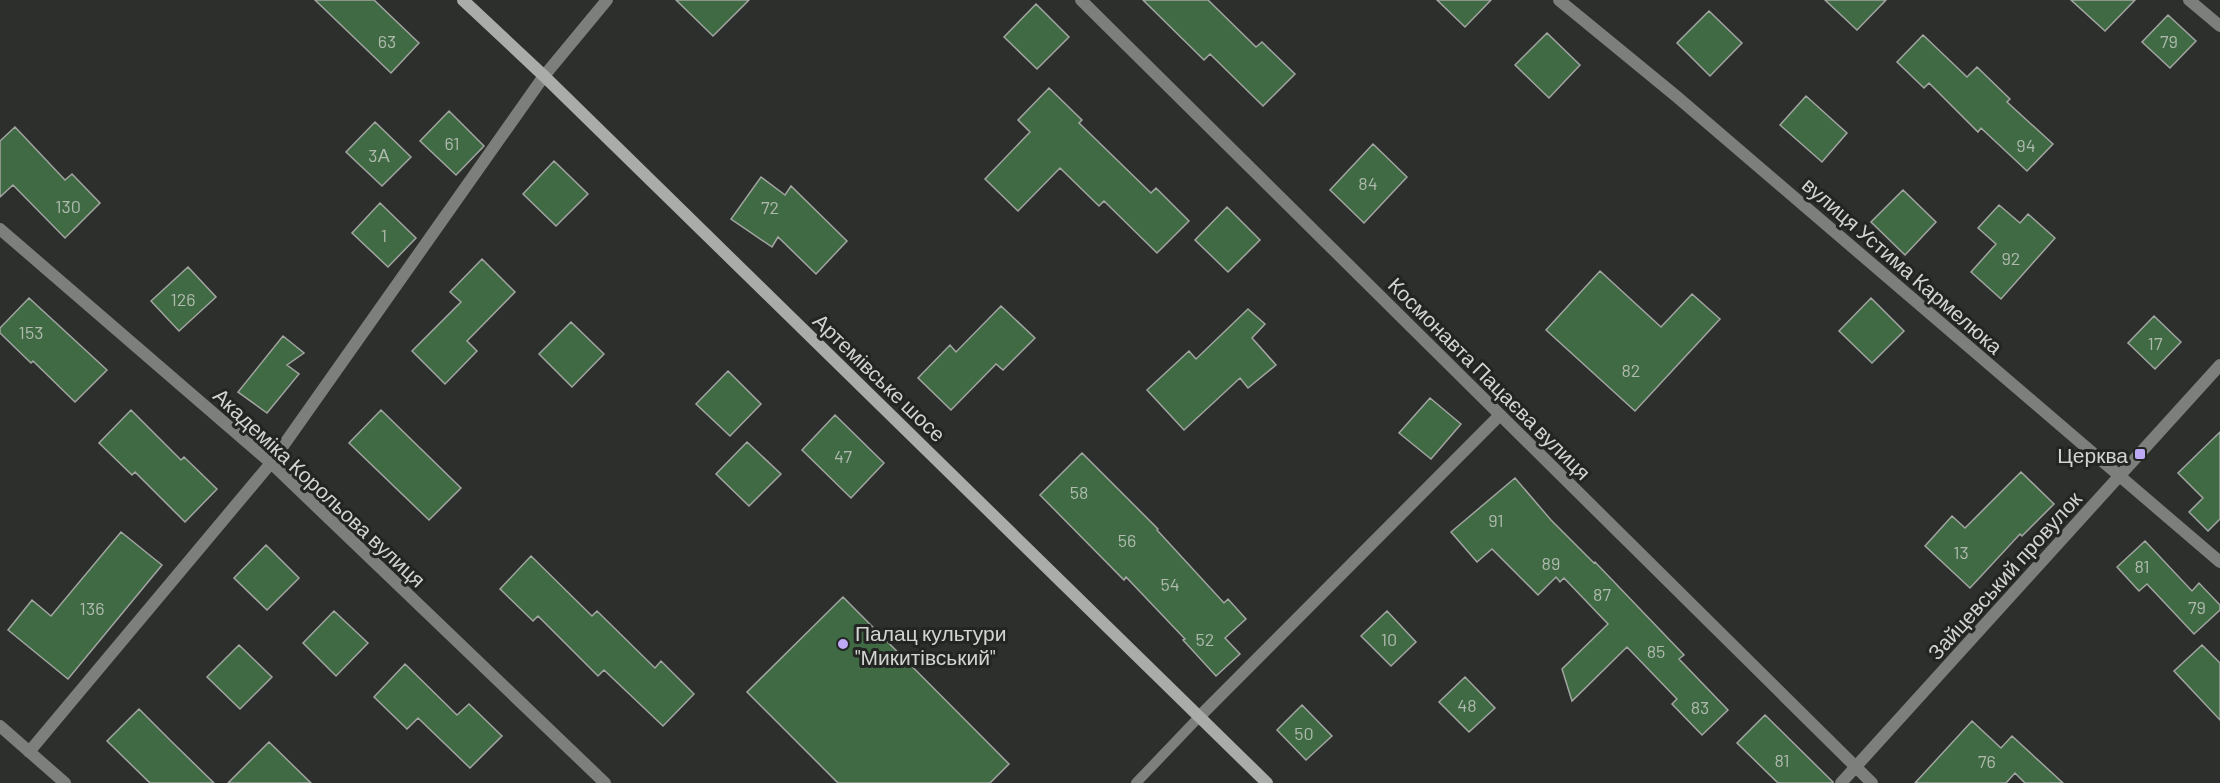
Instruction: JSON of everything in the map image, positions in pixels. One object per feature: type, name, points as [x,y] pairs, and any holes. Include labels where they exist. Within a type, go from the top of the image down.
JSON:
[{"type":"main road","name":"Артемівське шосе","points":[[463,0],[544,76],[1267,783]]},
{"type":"street","points":[[29,752],[271,464],[544,76],[607,0]]},
{"type":"street","name":"Космонавта Пацаєва вулиця","points":[[1081,0],[1872,783]]},
{"type":"street","name":"вулиця Устима Кармелюка","points":[[1559,0],[1676,96],[2220,562]]},
{"type":"street","points":[[2189,0],[2220,26]]},
{"type":"street","name":"Академіка Корольова вулиця","points":[[0,229],[271,464],[605,783]]},
{"type":"street","name":"Зайцевський провулок","points":[[1841,783],[2220,365]]},
{"type":"street","points":[[1200,716],[1500,415]]},
{"type":"street","points":[[0,726],[65,783]]},
{"type":"lane","points":[[1136,783],[1200,716]]},
{"type":"building","points":[[315,0],[374,0],[419,43],[391,73]]},
{"type":"building","points":[[676,0],[749,0],[713,36]]},
{"type":"building","points":[[1143,0],[1208,0],[1256,47],[1262,42],[1295,74],[1263,106],[1210,54],[1204,60]]},
{"type":"building","points":[[1437,0],[1491,0],[1465,27]]},
{"type":"building","points":[[1825,0],[1886,0],[1857,30]]},
{"type":"building","points":[[2071,0],[2135,0],[2105,31]]},
{"type":"building","points":[[1036,4],[1069,37],[1037,69],[1004,37]]},
{"type":"building","points":[[1709,11],[1742,43],[1710,76],[1677,43]]},
{"type":"building","points":[[2168,15],[2196,41],[2170,68],[2142,42]]},
{"type":"building","points":[[1547,33],[1580,65],[1549,98],[1515,65]]},
{"type":"building","points":[[1923,35],[1967,77],[1977,67],[2010,99],[2007,102],[2053,144],[2027,171],[1981,128],[1978,132],[1929,83],[1924,88],[1897,62]]},
{"type":"building","points":[[1049,88],[1082,120],[1079,123],[1151,193],[1156,188],[1189,221],[1157,253],[1104,201],[1099,206],[1060,168],[1018,211],[985,179],[1030,132],[1018,120]]},
{"type":"building","points":[[1806,96],[1847,133],[1822,162],[1780,125]]},
{"type":"building","points":[[449,111],[484,146],[456,175],[420,141]]},
{"type":"building","points":[[375,122],[411,157],[382,186],[346,152]]},
{"type":"building","points":[[15,127],[65,180],[72,174],[100,203],[65,238],[13,185],[0,197],[0,141]]},
{"type":"building","points":[[1373,144],[1407,177],[1364,223],[1330,190]]},
{"type":"building","points":[[554,161],[588,194],[556,226],[523,194]]},
{"type":"building","points":[[761,177],[785,195],[791,186],[847,241],[816,274],[778,237],[772,247],[731,219]]},
{"type":"building","points":[[1903,190],[1936,222],[1905,255],[1871,222]]},
{"type":"building","points":[[380,203],[416,238],[388,267],[352,233]]},
{"type":"building","points":[[1999,205],[2020,223],[2028,214],[2055,238],[2001,299],[1971,272],[1996,244],[1978,228]]},
{"type":"building","points":[[1227,207],[1260,240],[1228,272],[1195,240]]},
{"type":"building","points":[[482,259],[515,292],[467,341],[477,351],[445,384],[412,351],[461,302],[450,292]]},
{"type":"building","points":[[188,267],[216,297],[179,331],[151,301]]},
{"type":"building","points":[[1600,271],[1661,327],[1692,294],[1720,319],[1635,411],[1546,330]]},
{"type":"building","points":[[29,298],[107,370],[75,402],[0,333],[0,328]]},
{"type":"building","points":[[1871,298],[1904,331],[1872,363],[1839,331]]},
{"type":"building","points":[[1001,306],[1035,338],[1003,370],[996,364],[951,410],[918,378],[950,345],[956,352]]},
{"type":"building","points":[[1248,309],[1265,324],[1252,338],[1276,365],[1248,388],[1240,378],[1184,430],[1147,390],[1189,351],[1196,359]]},
{"type":"building","points":[[2154,316],[2181,342],[2155,369],[2128,343]]},
{"type":"building","points":[[571,322],[604,354],[572,387],[539,354]]},
{"type":"building","points":[[283,336],[304,353],[287,365],[299,374],[267,413],[238,392]]},
{"type":"building","points":[[728,371],[761,404],[730,436],[696,404]]},
{"type":"building","points":[[1430,398],[1461,424],[1431,459],[1399,433]]},
{"type":"building","points":[[131,410],[181,460],[184,457],[217,489],[185,522],[135,472],[132,475],[99,443]]},
{"type":"building","points":[[381,410],[461,488],[429,520],[349,443]]},
{"type":"building","points":[[835,415],[884,463],[851,498],[802,450]]},
{"type":"building","points":[[2220,432],[2220,519],[2208,531],[2189,512],[2203,498],[2178,473]]},
{"type":"building","points":[[747,442],[781,474],[749,506],[716,474]]},
{"type":"building","points":[[1082,453],[1158,529],[1224,603],[1228,599],[1246,619],[1225,638],[1240,654],[1216,676],[1183,640],[1185,639],[1126,577],[1124,580],[1040,495]]},
{"type":"building","points":[[2021,472],[2054,504],[2022,536],[2020,534],[1970,588],[1925,546],[1952,516],[1965,528]]},
{"type":"building","points":[[1515,478],[1551,520],[1595,562],[1684,655],[1679,659],[1728,710],[1702,735],[1672,704],[1677,699],[1627,647],[1572,701],[1562,669],[1608,624],[1564,578],[1560,582],[1556,577],[1538,595],[1492,549],[1477,562],[1451,532]]},
{"type":"building","points":[[121,532],[162,565],[68,679],[8,630],[32,600],[51,616]]},
{"type":"building","points":[[2145,541],[2192,591],[2199,583],[2220,605],[2220,610],[2194,634],[2147,584],[2139,591],[2117,567]]},
{"type":"building","points":[[266,545],[299,578],[267,610],[234,578]]},
{"type":"building","points":[[531,556],[592,616],[597,611],[655,668],[661,661],[694,694],[663,726],[604,670],[598,676],[538,616],[533,621],[500,589]]},
{"type":"building","name":"Палац культури \"Микитівський\"","points":[[843,597],[1009,764],[990,783],[838,783],[747,692]]},
{"type":"building","points":[[334,611],[368,643],[336,676],[303,643]]},
{"type":"building","points":[[1387,611],[1416,642],[1391,666],[1361,636]]},
{"type":"building","points":[[239,645],[272,677],[240,709],[207,677]]},
{"type":"building","points":[[2202,645],[2220,663],[2220,720],[2174,671]]},
{"type":"building","points":[[405,664],[457,715],[469,704],[502,736],[470,768],[418,718],[407,729],[374,697]]},
{"type":"building","points":[[1465,677],[1495,708],[1469,732],[1439,702]]},
{"type":"building","points":[[1302,705],[1332,736],[1306,760],[1277,730]]},
{"type":"building","points":[[139,709],[214,783],[150,783],[107,741]]},
{"type":"building","points":[[1765,715],[1833,783],[1778,783],[1737,743]]},
{"type":"building","points":[[1972,721],[2001,748],[2012,736],[2063,783],[2025,783],[2015,773],[2006,783],[1915,783]]},
{"type":"building","points":[[269,742],[311,783],[228,783]]},
{"type":"place","name":"Церква","points":[[2140,454]]},
{"type":"place","name":"Палац культури \"Микитівський\"","points":[[843,644]]}]
